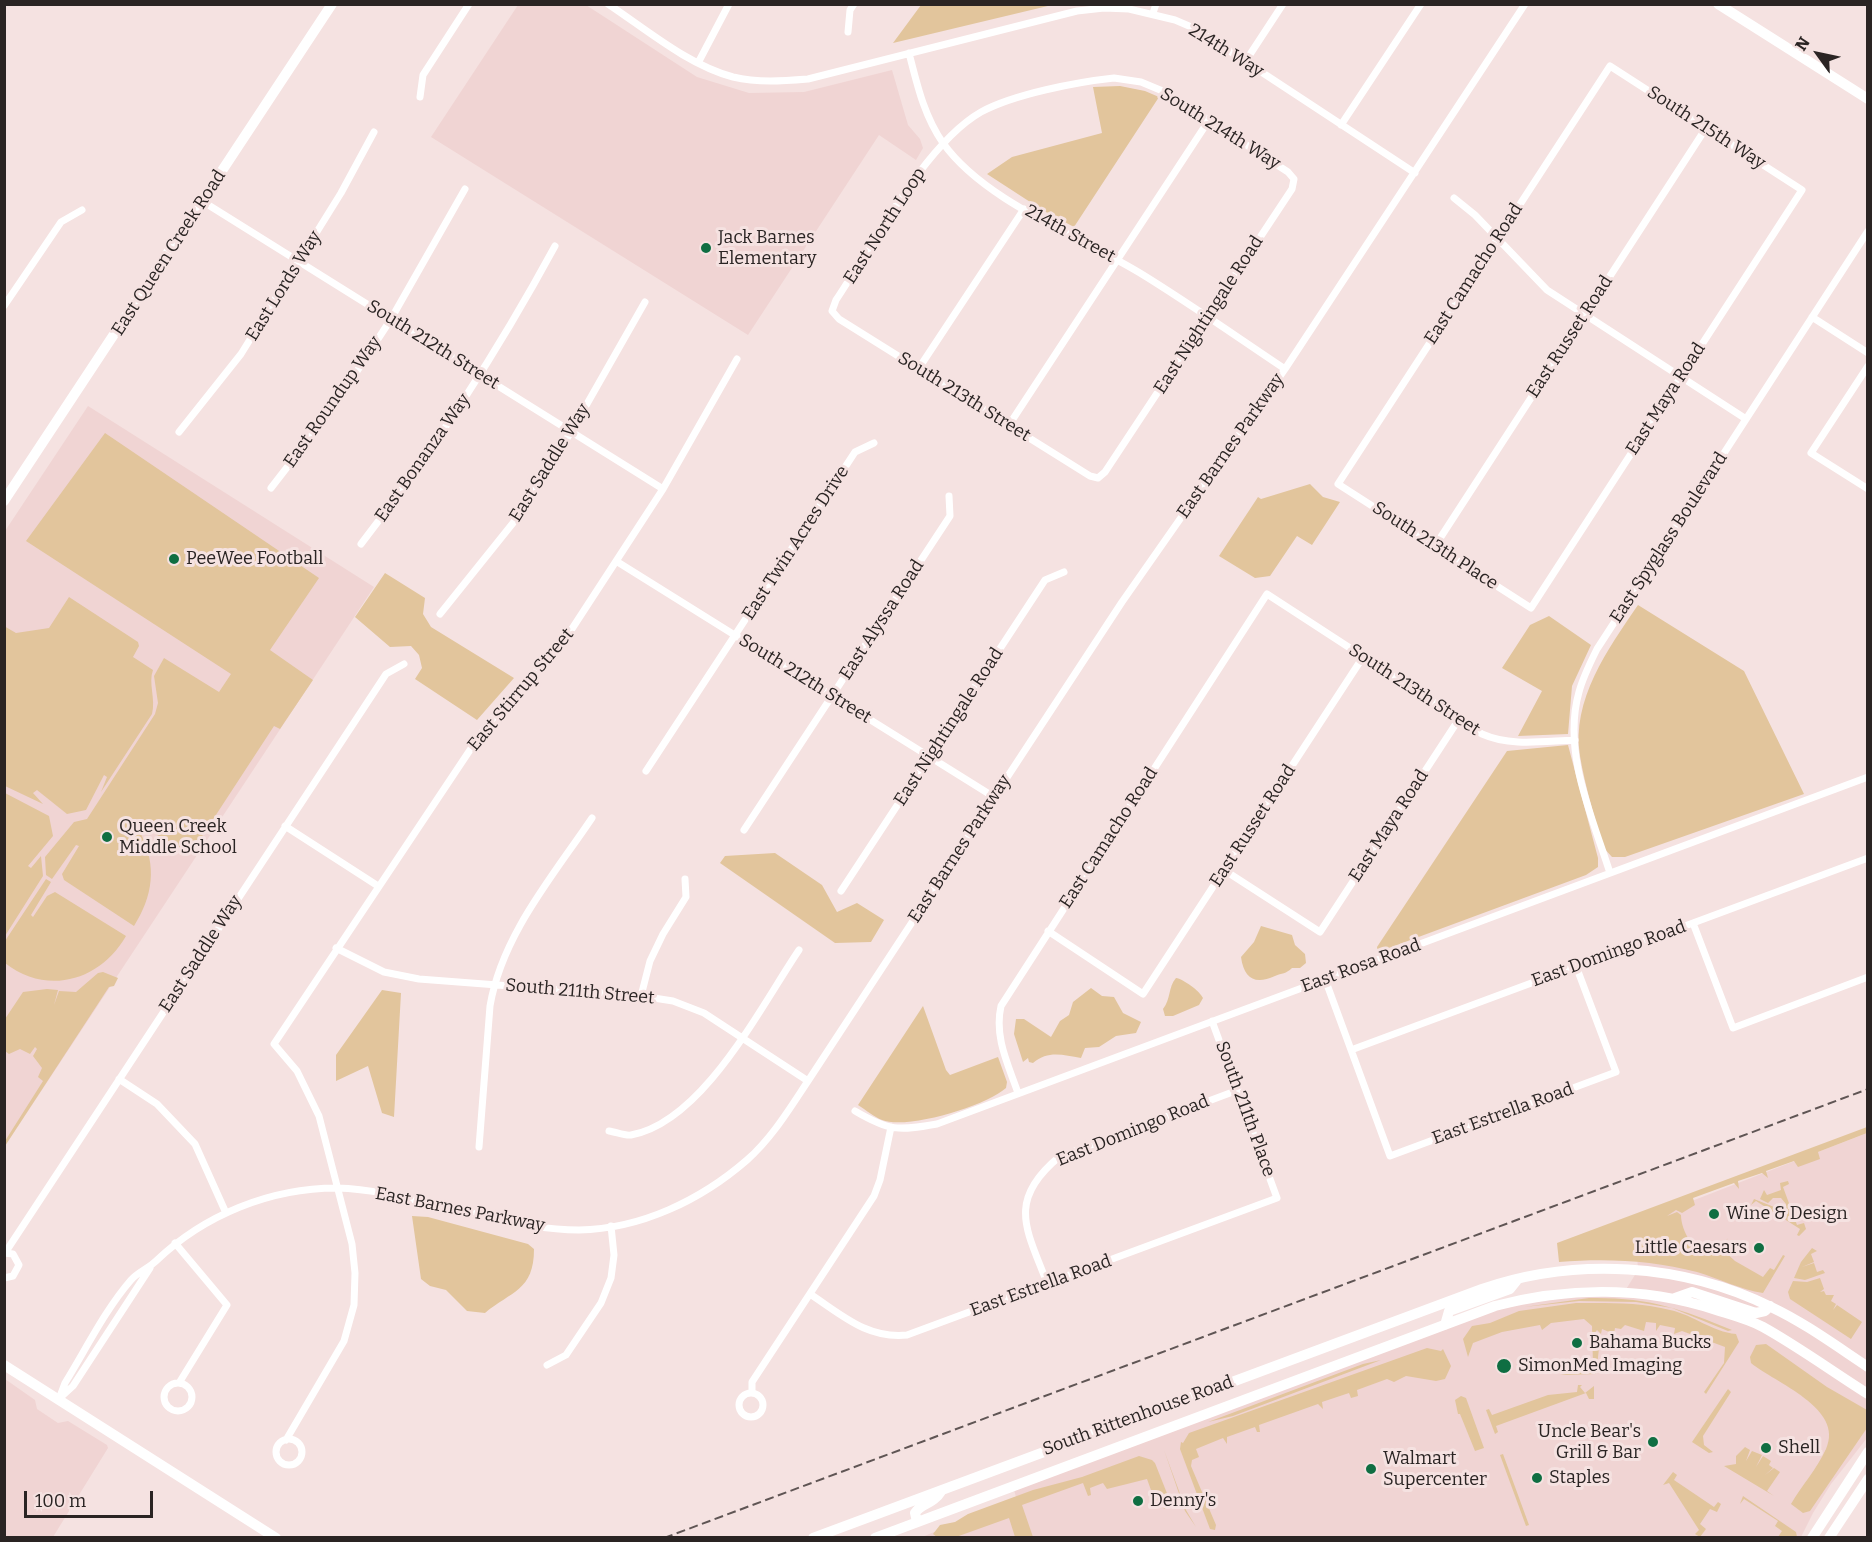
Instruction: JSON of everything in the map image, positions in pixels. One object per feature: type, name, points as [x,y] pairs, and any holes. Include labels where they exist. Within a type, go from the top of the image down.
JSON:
[{"type":"main road","name":"East Queen Creek Road","points":[[4,501],[332,4]]},
{"type":"main road","points":[[1718,4],[1868,99]]},
{"type":"main road","name":"South Rittenhouse Road","points":[[813,1538],[1464,1296],[1518,1279],[1566,1270],[1638,1270],[1698,1280],[1770,1306],[1868,1367]]},
{"type":"main road","points":[[1445,1325],[1449,1311],[1510,1289],[1518,1279]]},
{"type":"main road","name":"South Rittenhouse Road","points":[[875,1538],[1495,1306],[1558,1293],[1625,1291],[1675,1298]]},
{"type":"main road","points":[[1675,1298],[1692,1292],[1756,1313],[1765,1311],[1770,1306]]},
{"type":"main road","points":[[1675,1298],[1761,1326],[1868,1394]]},
{"type":"main road","points":[[4,1365],[276,1538]]},
{"type":"main road","points":[[1812,1538],[1868,1452]]},
{"type":"main road","points":[[1829,1538],[1868,1479]]},
{"type":"main road","points":[[917,1522],[915,1513],[917,1509],[934,1502],[942,1490]]},
{"type":"street","points":[[420,97],[423,75],[469,4]]},
{"type":"street","name":"214th Way","points":[[608,4],[698,63],[733,77],[765,82],[807,79],[1049,17],[1104,6],[1153,13],[1196,30],[1415,172]]},
{"type":"street","points":[[698,63],[729,4]]},
{"type":"street","points":[[848,32],[850,10],[854,4]]},
{"type":"street","points":[[1153,13],[1156,4]]},
{"type":"street","points":[[1245,62],[1283,4]]},
{"type":"street","points":[[1341,125],[1421,4]]},
{"type":"street","name":"East Barnes Parkway","points":[[59,1399],[64,1383],[132,1278],[151,1266],[175,1243],[226,1213],[293,1192],[338,1188],[381,1194],[537,1227],[580,1230],[646,1219],[670,1209],[717,1183],[748,1159],[767,1140],[808,1081],[1122,602],[1285,369],[1525,4]]},
{"type":"street","name":"214th Street","points":[[909,54],[928,118],[943,142],[978,178],[1024,209],[1118,260],[1285,369]]},
{"type":"street","name":"South 215th Way","points":[[1610,66],[1802,190]]},
{"type":"street","name":"East Camacho Road","points":[[1338,484],[1610,66]]},
{"type":"street","name":"South 214th Way","points":[[943,142],[982,112],[1005,102],[1092,80],[1114,78],[1141,82],[1164,92],[1288,172],[1294,179]]},
{"type":"street","points":[[1009,425],[1209,120]]},
{"type":"street","name":"East Russet Road","points":[[1435,546],[1706,128]]},
{"type":"street","name":"East Lords Way","points":[[180,432],[241,354],[341,194],[374,132]]},
{"type":"street","name":"East North Loop","points":[[832,311],[868,252],[943,142]]},
{"type":"street","name":"East Nightingale Road","points":[[1098,478],[1106,472],[1292,189],[1294,179]]},
{"type":"street","name":"East Roundup Way","points":[[271,488],[333,408],[391,319],[465,189]]},
{"type":"street","name":"East Maya Road","points":[[1531,608],[1802,190]]},
{"type":"street","points":[[1454,198],[1475,215],[1547,290],[1746,420]]},
{"type":"street","name":"South 212th Street","points":[[202,201],[663,489]]},
{"type":"street","points":[[919,368],[1024,209]]},
{"type":"street","points":[[4,306],[61,222],[82,210]]},
{"type":"street","name":"East Spyglass Boulevard","points":[[1610,873],[1579,772],[1575,740],[1579,693],[1597,649],[1868,231]]},
{"type":"street","name":"East Bonanza Way","points":[[361,544],[418,470],[481,375],[555,246]]},
{"type":"street","name":"East Saddle Way","points":[[440,614],[513,523],[571,432],[645,302]]},
{"type":"street","name":"South 213th Street","points":[[832,311],[839,319],[1090,476],[1098,478]]},
{"type":"street","points":[[1812,317],[1868,353]]},
{"type":"street","name":"East Stirrup Street","points":[[338,1188],[319,1116],[309,1093],[297,1071],[274,1044],[486,726],[566,638],[663,489],[737,359]]},
{"type":"street","points":[[1868,366],[1811,453],[1868,489]]},
{"type":"street","name":"East Twin Acres Drive","points":[[646,771],[855,452],[874,443]]},
{"type":"street","name":"South 213th Place","points":[[1338,484],[1531,608]]},
{"type":"street","name":"East Alyssa Road","points":[[744,831],[950,516],[949,496]]},
{"type":"street","name":"South 212th Street","points":[[616,561],[994,797]]},
{"type":"street","name":"East Nightingale Road","points":[[841,891],[1045,580],[1064,572]]},
{"type":"street","name":"East Camacho Road","points":[[1018,1093],[999,1038],[997,1022],[1001,1006],[1266,594]]},
{"type":"street","name":"South 213th Street","points":[[1266,594],[1459,719],[1496,740],[1514,743],[1575,740]]},
{"type":"street","name":"East Russet Road","points":[[1048,931],[1143,994],[1363,657]]},
{"type":"street","name":"East Saddle Way","points":[[4,1278],[14,1276],[19,1265],[16,1257],[5,1253],[386,674],[404,664]]},
{"type":"street","name":"East Maya Road","points":[[1224,870],[1320,932],[1459,719]]},
{"type":"street","name":"East Rosa Road","points":[[855,1111],[881,1126],[937,1124],[1868,777]]},
{"type":"street","points":[[479,1147],[494,984],[505,952],[521,924],[592,818]]},
{"type":"street","points":[[285,826],[378,886]]},
{"type":"street","name":"East Domingo Road","points":[[1351,1050],[1868,858]]},
{"type":"street","points":[[641,996],[650,961],[663,934],[686,897],[685,879]]},
{"type":"street","points":[[1693,923],[1733,1028],[1868,977]]},
{"type":"street","name":"South 211th Street","points":[[336,948],[384,972],[420,979],[641,996],[673,1001],[704,1013],[808,1081]]},
{"type":"street","points":[[609,1131],[630,1136],[670,1118],[693,1100],[713,1078],[799,950]]},
{"type":"street","name":"East Estrella Road","points":[[1351,1050],[1390,1156],[1616,1072],[1576,966]]},
{"type":"street","points":[[1325,979],[1351,1050]]},
{"type":"street","name":"South 211th Place","points":[[1212,1021],[1277,1198]]},
{"type":"street","points":[[119,1079],[157,1104],[195,1144],[226,1213]]},
{"type":"street","name":"East Domingo Road","points":[[1047,1283],[1024,1221],[1026,1201],[1045,1168],[1059,1157],[1238,1090]]},
{"type":"street","points":[[752,1393],[752,1382],[874,1196],[880,1180],[891,1127]]},
{"type":"street","points":[[286,1440],[337,1355],[354,1305],[352,1244],[338,1188]]},
{"type":"street","name":"East Estrella Road","points":[[810,1294],[867,1331],[888,1337],[907,1335],[1277,1198]]},
{"type":"street","points":[[547,1365],[566,1355],[601,1303],[611,1278],[614,1255],[611,1226]]},
{"type":"street","points":[[175,1243],[227,1305],[180,1377],[179,1383]]},
{"type":"street","points":[[179,1383],[190,1389],[192,1398],[185,1409],[176,1410],[168,1406],[165,1398],[167,1389],[179,1383]]},
{"type":"shaded area","points":[[921,4],[1052,5],[893,43]]},
{"type":"shaded area","name":"Jack Barnes Elementary","points":[[518,5],[586,5],[697,77],[749,93],[804,92],[892,70],[908,125],[920,139],[923,148],[916,160],[879,135],[748,335],[431,137]]},
{"type":"shaded area","points":[[1120,86],[1145,91],[1159,97],[1074,227],[1044,211],[987,174],[1012,157],[1102,133],[1093,87]]},
{"type":"shaded area","name":"Queen Creek Middle School","points":[[88,406],[374,587],[5,1146],[5,531]]},
{"type":"shaded area","points":[[105,433],[319,578],[270,650],[313,680],[280,729],[274,726],[195,847],[186,851],[148,830],[141,834],[149,858],[151,881],[145,903],[134,926],[64,880],[62,874],[79,846],[76,845],[52,879],[46,875],[45,857],[74,822],[87,819],[155,714],[158,703],[154,676],[164,658],[219,692],[231,674],[26,541]]},
{"type":"shaded area","points":[[1310,484],[1323,497],[1340,502],[1312,545],[1297,536],[1270,576],[1255,578],[1219,556],[1258,497],[1261,499]]},
{"type":"shaded area","points":[[385,573],[425,598],[423,614],[431,627],[514,678],[477,720],[415,679],[422,668],[419,655],[411,646],[390,647],[355,617]]},
{"type":"shaded area","points":[[69,597],[138,642],[139,646],[133,657],[153,670],[151,680],[153,703],[152,714],[101,792],[107,777],[104,775],[86,810],[67,814],[37,790],[33,793],[43,804],[5,786],[4,626],[16,633],[49,628]]},
{"type":"shaded area","points":[[1638,605],[1744,671],[1804,794],[1625,857],[1612,857],[1602,846],[1582,768],[1579,735],[1581,715],[1594,676]]},
{"type":"shaded area","points":[[1549,616],[1591,645],[1572,686],[1568,734],[1518,736],[1542,691],[1502,668],[1530,625]]},
{"type":"shaded area","points":[[1568,745],[1598,858],[1598,867],[1586,875],[1378,952],[1377,947],[1507,751]]},
{"type":"shaded area","points":[[5,793],[49,816],[53,836],[28,866],[31,868],[41,856],[43,876],[5,936]]},
{"type":"shaded area","points":[[775,853],[822,885],[837,912],[857,903],[884,920],[871,942],[835,943],[720,863],[725,856]]},
{"type":"shaded area","points":[[46,879],[51,882],[31,915],[33,917],[47,896],[55,892],[126,936],[102,964],[72,979],[55,981],[38,979],[21,973],[5,963],[5,941]]},
{"type":"shaded area","points":[[1261,926],[1292,935],[1295,945],[1305,954],[1306,963],[1300,968],[1292,968],[1268,979],[1256,980],[1248,975],[1241,957],[1254,942]]},
{"type":"shaded area","points":[[103,972],[118,978],[114,986],[109,987],[5,1146],[5,1141],[43,1081],[38,1077],[42,1068],[33,1056],[37,1049],[35,1047],[30,1054],[20,1049],[9,1054],[5,1051],[5,1019],[23,992],[58,990],[54,1005],[59,991],[76,992],[98,973]]},
{"type":"shaded area","points":[[1176,978],[1191,986],[1203,998],[1199,1005],[1173,1016],[1165,1016],[1163,1009]]},
{"type":"shaded area","points":[[1091,988],[1102,996],[1114,997],[1123,1013],[1141,1022],[1136,1033],[1116,1036],[1099,1047],[1085,1048],[1081,1058],[1050,1055],[1033,1063],[1029,1062],[1028,1058],[1023,1062],[1014,1034],[1016,1019],[1024,1019],[1051,1037],[1060,1021],[1069,1015],[1073,1002]]},
{"type":"shaded area","points":[[382,990],[401,993],[394,1117],[382,1113],[368,1066],[336,1081],[336,1055]]},
{"type":"shaded area","points":[[923,1006],[946,1070],[950,1075],[998,1057],[1007,1082],[1006,1088],[982,1102],[946,1115],[909,1122],[882,1120],[858,1105]]},
{"type":"shaded area","points":[[1867,1127],[1867,1133],[1818,1152],[1820,1159],[1798,1167],[1794,1161],[1766,1171],[1768,1178],[1762,1173],[1738,1181],[1739,1189],[1734,1183],[1693,1198],[1695,1205],[1682,1213],[1676,1210],[1667,1216],[1677,1212],[1681,1215],[1687,1236],[1697,1249],[1703,1252],[1717,1253],[1728,1238],[1722,1249],[1735,1261],[1763,1277],[1770,1268],[1774,1270],[1783,1255],[1785,1256],[1763,1293],[1697,1272],[1663,1265],[1611,1260],[1559,1262],[1557,1243]]},
{"type":"shaded area","points":[[1867,1133],[1867,1438],[1831,1484],[1801,1537],[920,1538],[1016,1497],[1013,1486],[1495,1306],[1625,1291],[1638,1270],[1635,1223]]},
{"type":"shaded area","points":[[1788,1181],[1789,1184],[1783,1187],[1797,1225],[1804,1223],[1806,1229],[1799,1236],[1797,1235],[1800,1229],[1756,1201],[1751,1205],[1754,1199],[1774,1207],[1780,1213],[1784,1211],[1786,1204],[1781,1198],[1773,1198],[1768,1203],[1760,1199],[1764,1190],[1767,1195],[1781,1190],[1780,1183]]},
{"type":"shaded area","points":[[412,1216],[428,1217],[528,1244],[534,1249],[530,1274],[519,1288],[485,1313],[467,1311],[446,1290],[430,1286],[421,1279]]},
{"type":"shaded area","points":[[1812,1248],[1817,1251],[1811,1254],[1814,1262],[1802,1267],[1814,1263],[1817,1272],[1823,1270],[1825,1273],[1805,1280],[1794,1278],[1801,1262]]},
{"type":"shaded area","points":[[1820,1278],[1824,1289],[1820,1292],[1824,1291],[1826,1295],[1834,1295],[1831,1301],[1836,1304],[1833,1310],[1837,1305],[1862,1322],[1851,1339],[1790,1299],[1788,1292],[1793,1281],[1807,1282]]},
{"type":"shaded area","points":[[1589,1298],[1629,1299],[1663,1305],[1679,1310],[1696,1316],[1732,1330],[1728,1331],[1672,1308],[1636,1302],[1579,1301],[1524,1307]]},
{"type":"shaded area","points":[[1576,1303],[1635,1304],[1659,1307],[1727,1333],[1736,1334],[1739,1342],[1706,1394],[1704,1392],[1724,1363],[1725,1347],[1682,1331],[1674,1334],[1675,1328],[1660,1325],[1656,1331],[1656,1323],[1646,1322],[1644,1331],[1625,1325],[1621,1329],[1615,1328],[1614,1334],[1602,1329],[1601,1334],[1597,1330],[1594,1334],[1600,1340],[1596,1374],[1560,1375],[1585,1371],[1593,1365],[1592,1326],[1584,1319],[1551,1323],[1542,1330],[1540,1325],[1502,1332],[1473,1343],[1468,1357],[1463,1339],[1472,1326],[1490,1323],[1519,1311]]},
{"type":"shaded area","points":[[1766,1344],[1827,1387],[1867,1410],[1867,1428],[1810,1511],[1803,1513],[1791,1504],[1826,1449],[1829,1434],[1826,1421],[1805,1398],[1751,1363],[1750,1357],[1756,1345]]},
{"type":"shaded area","points":[[1427,1348],[1441,1351],[1443,1349],[1451,1366],[1445,1379],[1436,1381],[1406,1376],[1394,1382],[1387,1379],[1357,1390],[1358,1396],[1351,1398],[1349,1393],[1322,1402],[1323,1409],[1318,1404],[1259,1425],[1260,1432],[1257,1432],[1255,1427],[1227,1437],[1227,1444],[1223,1438],[1196,1449],[1199,1457],[1192,1460],[1191,1466],[1216,1525],[1215,1530],[1210,1529],[1180,1449],[1181,1442],[1183,1443],[1189,1433]]},
{"type":"shaded area","points":[[1381,1360],[1233,1416],[1208,1422],[1363,1364]]},
{"type":"shaded area","points":[[5,1379],[35,1400],[37,1409],[58,1423],[68,1421],[107,1445],[108,1448],[53,1537],[5,1537]]},
{"type":"shaded area","points":[[1578,1385],[1582,1385],[1580,1387],[1585,1393],[1594,1386],[1594,1399],[1589,1399],[1586,1393],[1496,1426],[1498,1432],[1495,1434],[1486,1410],[1489,1409],[1492,1415],[1548,1395],[1577,1392]]},
{"type":"shaded area","points":[[1728,1389],[1731,1392],[1703,1436],[1704,1445],[1713,1452],[1709,1453],[1692,1442]]},
{"type":"shaded area","points":[[1461,1396],[1466,1398],[1484,1448],[1475,1451],[1460,1414],[1458,1414],[1455,1400]]},
{"type":"shaded area","points":[[1745,1447],[1750,1450],[1746,1461],[1752,1451],[1762,1455],[1756,1467],[1763,1456],[1771,1461],[1769,1465],[1773,1468],[1765,1475],[1774,1468],[1780,1472],[1767,1491],[1774,1496],[1724,1466],[1736,1464],[1736,1456]]},
{"type":"shaded area","points":[[1164,1450],[1186,1510],[1196,1527],[1185,1511]]},
{"type":"shaded area","points":[[1503,1454],[1529,1525],[1526,1526],[1500,1455]]},
{"type":"shaded area","points":[[1139,1456],[1155,1463],[1172,1506],[1164,1509],[1161,1502],[1156,1504],[1147,1479],[1107,1489],[1103,1483],[1090,1488],[1091,1495],[1088,1496],[1083,1483],[1022,1505],[1033,1537],[1015,1537],[1009,1518],[956,1537],[937,1537],[933,1534],[940,1525],[955,1522],[968,1514],[1033,1490],[1082,1477]]},
{"type":"shaded area","points":[[1673,1472],[1677,1475],[1674,1480],[1714,1507],[1718,1502],[1721,1504],[1717,1512],[1710,1509],[1700,1524],[1706,1529],[1700,1537],[1695,1534],[1699,1530],[1669,1483],[1663,1485]]},
{"type":"shaded area","points":[[1743,1496],[1796,1532],[1797,1537],[1778,1537],[1782,1531],[1775,1526],[1778,1521],[1744,1499],[1740,1504]]},
{"type":"railway","points":[[664,1538],[1868,1089]]},
{"type":"place","name":"Jack Barnes Elementary","points":[[706,248]]},
{"type":"place","name":"PeeWee Football","points":[[174,559]]},
{"type":"place","name":"Queen Creek Middle School","points":[[107,837]]},
{"type":"place","name":"Wine & Design","points":[[1714,1214]]},
{"type":"place","name":"Little Caesars","points":[[1759,1248]]},
{"type":"place","name":"Bahama Bucks","points":[[1577,1343]]},
{"type":"place","name":"SimonMed Imaging","points":[[1504,1366]]},
{"type":"place","name":"Uncle Bear's Grill & Bar","points":[[1653,1442]]},
{"type":"place","name":"Shell","points":[[1766,1448]]},
{"type":"place","name":"Walmart Supercenter","points":[[1371,1469]]},
{"type":"place","name":"Staples","points":[[1537,1478]]},
{"type":"place","name":"Denny's","points":[[1138,1501]]}]
